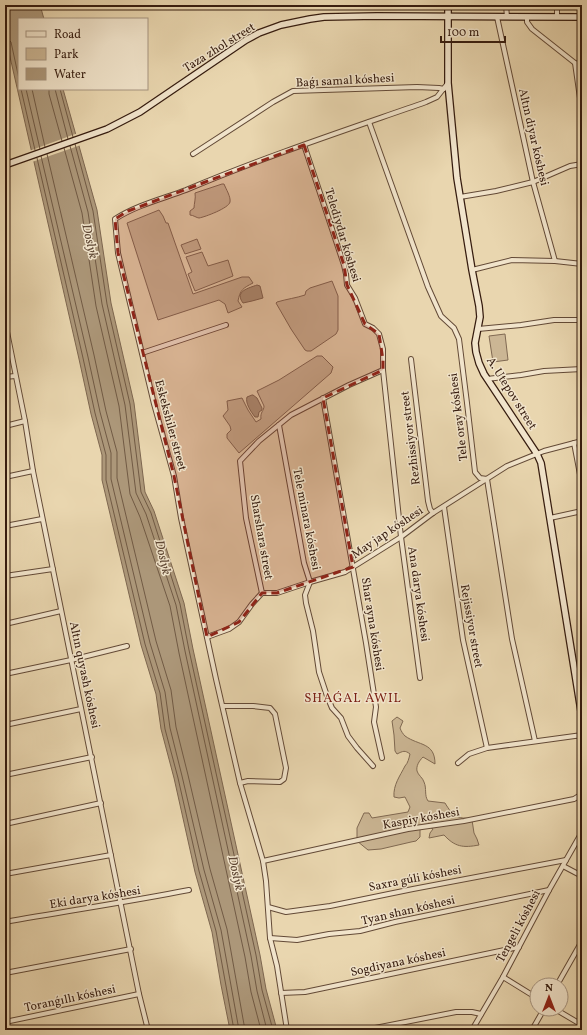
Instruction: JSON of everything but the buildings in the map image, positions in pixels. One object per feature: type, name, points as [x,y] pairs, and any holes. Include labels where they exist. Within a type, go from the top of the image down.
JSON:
[{"type":"street","name":"A. Utepov street","points":[[448,5],[448,83],[457,178],[480,317],[475,343],[476,352],[479,363],[487,379],[537,454],[541,463],[582,718]]},
{"type":"street","points":[[506,5],[507,17]]},
{"type":"street","points":[[557,5],[557,17]]},
{"type":"street","name":"Taza zhol street","points":[[5,165],[107,129],[140,112],[246,40],[259,33],[281,25],[310,18],[324,17],[582,17]]},
{"type":"street","name":"Altın diyar kóshesi","points":[[497,17],[533,182],[555,261]]},
{"type":"street","points":[[527,17],[527,22],[532,29],[582,67]]},
{"type":"street","points":[[575,63],[582,112]]},
{"type":"street","points":[[304,145],[426,102],[437,97],[448,83]]},
{"type":"street","name":"Baǵı samal kóshesi","points":[[193,154],[273,102],[293,91],[417,87],[444,89]]},
{"type":"street","name":"Tele oray kóshesi","points":[[368,122],[428,287],[441,316],[454,328],[459,339],[475,472],[480,478],[487,478]]},
{"type":"street","name":"Eskekshiler street","points":[[287,1030],[277,966],[270,938],[266,881],[262,861],[240,783],[181,518],[174,476],[154,404],[118,253],[115,219],[128,211],[304,145]]},
{"type":"street","name":"Telediydar kóshesi","points":[[304,145],[344,265],[347,285],[355,298],[365,324],[373,328],[379,334],[384,349],[383,370]]},
{"type":"street","points":[[460,197],[496,191],[533,182],[570,166],[582,164]]},
{"type":"street","points":[[472,270],[512,260],[555,261],[582,264]]},
{"type":"street","points":[[478,329],[554,320],[582,320]]},
{"type":"street","name":"Altın quyash kóshesi","points":[[5,323],[42,519],[92,757],[139,994],[148,1030]]},
{"type":"street","points":[[142,353],[226,324]]},
{"type":"street","name":"Rezhissiyor street","points":[[411,359],[428,502],[433,513]]},
{"type":"street","points":[[487,379],[544,371],[582,369]]},
{"type":"street","points":[[279,425],[291,415],[323,398],[383,370]]},
{"type":"street","name":"Ana darya kóshesi","points":[[383,370],[401,537],[420,678]]},
{"type":"street","points":[[5,378],[15,376]]},
{"type":"street","name":"Shar ayna kóshesi","points":[[323,398],[376,707],[374,722],[382,758]]},
{"type":"street","points":[[5,426],[24,421]]},
{"type":"street","name":"Sharshara street","points":[[262,593],[246,518],[240,461],[259,441],[279,425]]},
{"type":"street","name":"Tele minara kóshesi","points":[[279,425],[304,563],[310,582],[305,595],[313,631],[319,672],[332,708],[341,718],[348,736],[373,766]]},
{"type":"street","name":"May jap kóshesi","points":[[262,593],[277,592],[345,572],[401,537],[433,513],[507,466],[537,454],[582,441]]},
{"type":"street","points":[[574,443],[582,485]]},
{"type":"street","points":[[5,476],[33,471]]},
{"type":"street","points":[[487,478],[512,639],[535,741]]},
{"type":"street","name":"Rejissiyor street","points":[[444,507],[463,640],[487,748]]},
{"type":"street","points":[[550,518],[582,511]]},
{"type":"street","points":[[5,526],[42,519]]},
{"type":"street","points":[[5,576],[53,569]]},
{"type":"street","points":[[207,637],[229,629],[239,622],[262,593]]},
{"type":"street","points":[[5,624],[61,611]]},
{"type":"street","points":[[5,674],[127,646]]},
{"type":"street","points":[[222,706],[264,707],[270,708],[275,714],[286,768],[284,779],[280,782],[248,781],[240,783]]},
{"type":"street","points":[[5,725],[81,709]]},
{"type":"street","points":[[458,763],[469,754],[487,748],[582,735]]},
{"type":"street","points":[[5,776],[92,757]]},
{"type":"street","name":"Kaspiy kóshesi","points":[[262,861],[408,829],[464,821],[574,799],[582,794]]},
{"type":"street","points":[[5,824],[101,803]]},
{"type":"street","name":"Tengeli kóshesi","points":[[472,1030],[582,832]]},
{"type":"street","points":[[5,874],[111,855]]},
{"type":"street","name":"Saxra gúli kóshesi","points":[[268,907],[286,912],[330,906],[566,860]]},
{"type":"street","points":[[563,866],[582,876]]},
{"type":"street","name":"Eki darya kóshesi","points":[[5,922],[189,890]]},
{"type":"street","name":"Tyan shan kóshesi","points":[[270,938],[297,940],[329,934],[360,931],[395,922],[549,890]]},
{"type":"street","points":[[562,977],[582,941]]},
{"type":"street","name":"Sogdiyana kóshesi","points":[[281,994],[305,992],[518,947]]},
{"type":"street","points":[[5,973],[131,949]]},
{"type":"street","points":[[502,977],[529,993]]},
{"type":"street","name":"Toranǵıllı kóshesi","points":[[5,1022],[139,994]]},
{"type":"street","points":[[365,1030],[456,1012],[472,1012],[481,1014]]},
{"type":"street","points":[[532,1030],[539,1017]]},
{"type":"street","points":[[568,1017],[582,1025]]},
{"type":"highlighted area","points":[[304,145],[344,265],[347,285],[365,324],[379,334],[383,360],[383,370],[323,398],[353,567],[277,593],[262,593],[239,622],[207,637],[174,476],[118,253],[115,219],[128,211]]},
{"type":"green space","points":[[224,184],[230,200],[226,207],[198,218],[190,215],[190,211],[194,208],[195,193]]},
{"type":"green space","points":[[159,210],[166,223],[168,223],[193,294],[242,277],[249,277],[253,283],[242,290],[238,301],[242,307],[228,313],[225,304],[219,300],[158,320],[127,223]]},
{"type":"green space","points":[[197,239],[201,249],[185,254],[181,245]]},
{"type":"green space","points":[[202,252],[208,266],[228,260],[233,276],[195,291],[188,274],[192,272],[186,257]]},
{"type":"green space","points":[[332,281],[338,296],[338,330],[336,334],[311,351],[307,351],[291,329],[276,303],[305,295],[306,291],[310,288]]},
{"type":"green space","points":[[505,334],[508,360],[493,362],[489,336]]},
{"type":"green space","points":[[317,356],[322,356],[333,367],[331,373],[239,453],[227,438],[227,434],[231,430],[223,416],[228,410],[227,401],[242,398],[256,422],[261,419],[264,406],[257,391],[279,380]]},
{"type":"green space","points":[[397,717],[403,721],[400,728],[404,735],[429,748],[434,757],[435,764],[423,757],[417,767],[417,771],[423,779],[425,785],[428,801],[445,803],[455,815],[472,820],[474,833],[479,845],[460,846],[452,842],[444,835],[429,838],[433,829],[426,825],[420,830],[420,837],[416,841],[381,849],[368,850],[357,841],[357,828],[364,813],[369,813],[372,818],[408,812],[410,807],[405,797],[394,797],[396,785],[408,762],[410,754],[404,751],[397,754],[395,751],[392,721]]},
{"type":"water","name":"Doslyk","points":[[5,5],[40,5],[44,18],[18,18],[18,90],[63,90],[97,210],[111,303],[134,403],[145,492],[154,511],[184,603],[266,989],[277,1030],[230,1030],[212,932],[195,872],[174,778],[161,729],[156,694],[141,645],[102,480],[102,455],[91,414],[5,35]]},
{"type":"water","points":[[257,285],[260,286],[263,298],[243,303],[240,296],[241,293]]},
{"type":"water","points":[[252,395],[257,398],[262,408],[258,417],[253,415],[247,402],[247,397]]},
{"type":"pier","points":[[78,133],[81,145],[32,162],[29,151]]},
{"type":"district","name":"SHAǴAL AWIL","points":[[353,697]]}]
